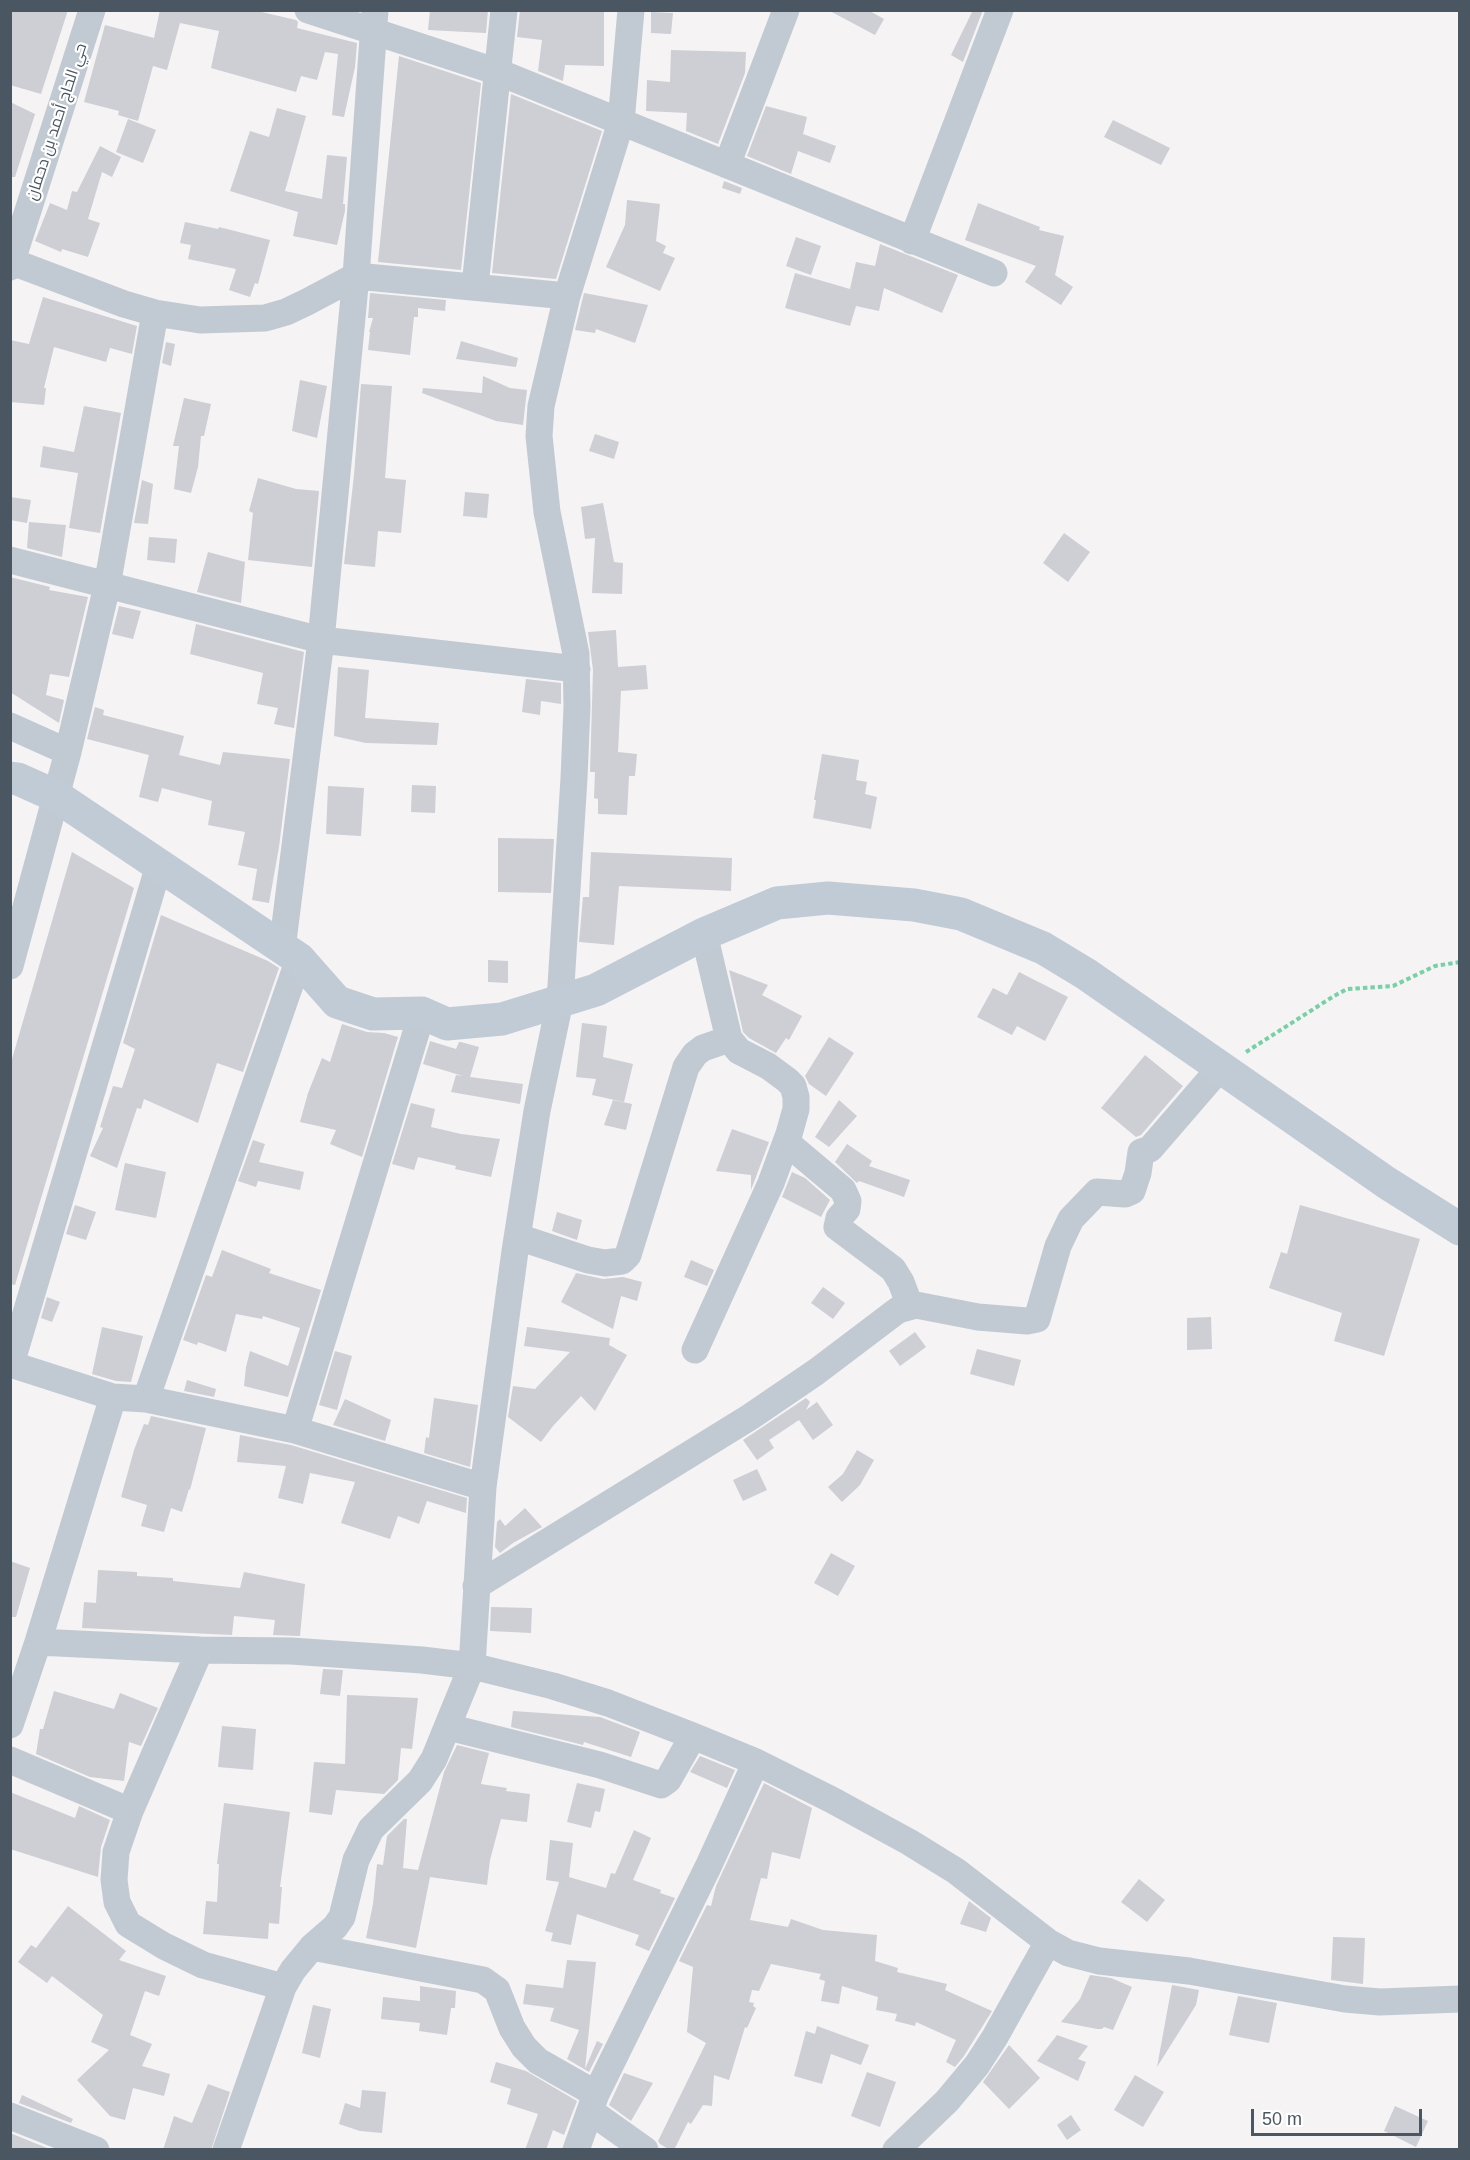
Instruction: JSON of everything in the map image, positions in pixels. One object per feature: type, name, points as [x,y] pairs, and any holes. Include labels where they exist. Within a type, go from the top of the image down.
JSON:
[{"type":"street","name":"حي الحاج أحمد بن دحمان","points":[[11,263],[92,10]]},
{"type":"street","points":[[308,10],[374,21],[994,273]]},
{"type":"street","points":[[475,286],[504,10]]},
{"type":"street","points":[[226,2150],[283,1987],[292,1970],[312,1947],[335,1928],[342,1917],[356,1860],[371,1829],[420,1781],[434,1760],[472,1666],[483,1487],[537,1111],[560,1001],[574,778],[577,669],[572,631],[547,512],[538,436],[541,406],[567,297],[621,122],[631,10]]},
{"type":"street","points":[[728,165],[786,10]]},
{"type":"street","points":[[912,241],[1000,10]]},
{"type":"street","points":[[146,1399],[290,954],[356,276],[374,21]]},
{"type":"street","points":[[11,263],[155,313],[200,320],[265,318],[308,302],[356,276],[475,286],[567,297]]},
{"type":"street","points":[[10,966],[68,752],[107,586],[155,313]]},
{"type":"street","points":[[10,560],[321,640],[577,669]]},
{"type":"street","points":[[10,726],[68,752]]},
{"type":"street","points":[[10,755],[23,759],[56,796]]},
{"type":"street","points":[[10,778],[18,779],[56,796],[290,954],[337,1002],[373,1014],[422,1012],[447,1024],[502,1019],[596,990],[704,934],[777,903],[828,898],[914,905],[961,914],[1043,948],[1086,974],[1387,1183],[1460,1229]]},
{"type":"street","points":[[159,865],[11,1364],[113,1397],[146,1399],[295,1430],[483,1487]]},
{"type":"street","points":[[695,1350],[771,1183],[796,1109],[793,1086],[768,1066],[740,1051],[729,1039],[704,934]]},
{"type":"street","points":[[295,1430],[422,1012]]},
{"type":"street","points":[[518,1237],[588,1260],[605,1263],[622,1261],[628,1255],[686,1067],[695,1053],[729,1039]]},
{"type":"street","points":[[476,1586],[750,1417],[816,1372],[887,1317],[910,1306],[978,1317],[1027,1321],[1038,1318],[1058,1246],[1071,1219],[1097,1192],[1125,1194],[1132,1191],[1141,1152],[1150,1149],[1220,1068]]},
{"type":"street","points":[[786,1142],[843,1190],[848,1201],[847,1209],[839,1218],[837,1227],[893,1269],[901,1282],[910,1306]]},
{"type":"street","points":[[10,1725],[38,1642],[113,1397]]},
{"type":"street","points":[[38,1642],[200,1650],[291,1651],[422,1660],[472,1666],[580,1694],[756,1762],[909,1842],[956,1871],[1048,1942],[1068,1953],[1099,1961],[1189,1971],[1346,1999],[1380,2001],[1460,1999]]},
{"type":"street","points":[[200,1650],[130,1811],[116,1852],[114,1880],[117,1902],[128,1924],[164,1946],[203,1965],[283,1987]]},
{"type":"street","points":[[448,1727],[600,1765],[661,1785],[668,1780],[693,1736]]},
{"type":"street","points":[[10,1760],[130,1811]]},
{"type":"street","points":[[576,2150],[593,2102],[713,1857],[756,1762]]},
{"type":"street","points":[[896,2150],[947,2102],[977,2065],[1048,1942]]},
{"type":"street","points":[[312,1947],[483,1980],[497,1990],[512,2028],[524,2047],[538,2061],[593,2102],[645,2150]]},
{"type":"street","points":[[10,2116],[96,2150]]},
{"type":"path","points":[[1220,1068],[1347,990],[1393,986],[1435,966],[1460,962]]},
{"type":"building","points":[[10,10],[68,10],[41,94],[10,85]]},
{"type":"building","points":[[160,10],[253,10],[296,20],[297,28],[357,43],[355,67],[344,117],[332,115],[338,54],[325,52],[317,80],[301,76],[296,92],[211,68],[219,31],[180,23],[167,70],[153,66],[138,121],[118,115],[119,111],[84,102],[105,25],[154,38]]},
{"type":"building","points":[[430,10],[488,10],[486,33],[428,30]]},
{"type":"building","points":[[520,10],[604,10],[604,66],[565,65],[563,81],[538,71],[542,40],[517,37]]},
{"type":"building","points":[[828,10],[868,10],[884,19],[875,35]]},
{"type":"building","points":[[973,10],[983,10],[963,62],[951,55]]},
{"type":"building","points":[[651,12],[673,13],[671,34],[651,33]]},
{"type":"building","points":[[671,50],[746,52],[745,73],[718,144],[686,131],[687,113],[646,111],[647,80],[670,82]]},
{"type":"building","points":[[399,56],[481,83],[461,270],[378,262]]},
{"type":"building","points":[[511,94],[602,131],[556,279],[492,273]]},
{"type":"building","points":[[10,102],[35,114],[15,177],[10,177]]},
{"type":"building","points":[[766,106],[807,117],[803,134],[836,146],[830,163],[798,151],[791,174],[747,156]]},
{"type":"building","points":[[277,108],[306,116],[285,191],[322,199],[327,155],[347,157],[343,204],[345,204],[345,211],[337,245],[293,236],[298,212],[230,191],[250,131],[269,137]]},
{"type":"building","points":[[128,119],[156,130],[143,163],[116,152]]},
{"type":"building","points":[[1113,120],[1170,148],[1161,165],[1104,137]]},
{"type":"building","points":[[100,146],[121,157],[112,177],[102,172],[88,219],[100,223],[88,257],[62,249],[61,252],[35,241],[50,203],[67,210],[72,191],[77,192]]},
{"type":"building","points":[[724,181],[742,188],[740,194],[722,188]]},
{"type":"building","points":[[627,200],[660,204],[656,241],[666,246],[663,253],[675,258],[660,291],[606,267],[625,225]]},
{"type":"building","points":[[978,203],[1040,227],[1039,230],[1064,236],[1055,275],[1073,287],[1061,305],[1025,282],[1036,266],[965,240]]},
{"type":"building","points":[[185,222],[218,229],[219,227],[270,240],[258,284],[255,283],[250,297],[229,290],[236,269],[188,259],[191,245],[180,243]]},
{"type":"building","points":[[796,237],[821,246],[811,275],[786,266]]},
{"type":"building","points":[[880,244],[958,275],[942,313],[884,288],[879,311],[856,306],[850,326],[785,308],[795,273],[850,289],[856,262],[875,266]]},
{"type":"building","points":[[370,293],[446,300],[445,311],[418,308],[418,317],[414,317],[410,355],[368,350],[373,318],[368,318]]},
{"type":"building","points":[[584,293],[648,305],[635,343],[596,329],[595,333],[575,330]]},
{"type":"building","points":[[43,297],[137,326],[132,354],[110,348],[106,362],[54,347],[44,388],[46,388],[44,405],[10,402],[10,340],[29,344]]},
{"type":"building","points":[[461,341],[518,358],[516,367],[456,359]]},
{"type":"building","points":[[166,342],[175,344],[171,366],[162,363]]},
{"type":"building","points":[[483,376],[510,388],[527,390],[523,425],[496,421],[422,393],[423,388],[482,393]]},
{"type":"building","points":[[300,380],[327,386],[317,438],[292,431]]},
{"type":"building","points":[[361,384],[392,386],[385,478],[406,480],[401,533],[378,531],[375,567],[344,564]]},
{"type":"building","points":[[184,398],[211,404],[204,436],[201,436],[198,467],[191,493],[174,489],[179,446],[173,446]]},
{"type":"building","points":[[84,406],[121,413],[100,533],[69,528],[78,473],[40,467],[43,446],[74,452]]},
{"type":"building","points":[[595,434],[619,442],[614,459],[589,451]]},
{"type":"building","points":[[258,478],[296,489],[319,491],[312,567],[248,560],[253,513],[249,511]]},
{"type":"building","points":[[142,480],[153,484],[148,524],[134,523]]},
{"type":"building","points":[[465,492],[489,494],[487,518],[463,516]]},
{"type":"building","points":[[10,497],[31,500],[27,523],[10,520]]},
{"type":"building","points":[[603,503],[614,562],[623,563],[622,594],[592,593],[595,538],[585,539],[581,507]]},
{"type":"building","points":[[29,522],[66,525],[62,557],[27,548]]},
{"type":"building","points":[[1064,533],[1090,552],[1068,582],[1043,563]]},
{"type":"building","points":[[149,537],[177,539],[175,563],[147,560]]},
{"type":"building","points":[[208,552],[245,562],[241,603],[197,592]]},
{"type":"building","points":[[10,577],[50,587],[49,590],[88,597],[69,677],[50,674],[46,695],[64,700],[59,723],[10,692]]},
{"type":"building","points":[[119,606],[141,611],[133,639],[112,634]]},
{"type":"building","points":[[196,624],[304,652],[294,728],[274,724],[278,708],[257,704],[263,673],[190,654]]},
{"type":"building","points":[[616,630],[618,667],[646,665],[648,689],[621,691],[618,752],[637,754],[635,776],[629,776],[627,815],[598,814],[598,799],[594,798],[595,772],[590,772],[593,670],[588,632]]},
{"type":"building","points":[[338,667],[369,670],[365,718],[439,723],[437,745],[366,743],[334,736]]},
{"type":"building","points":[[526,679],[561,683],[561,704],[541,701],[540,715],[522,712]]},
{"type":"building","points":[[95,707],[104,710],[103,715],[184,736],[179,755],[220,765],[223,752],[290,759],[279,847],[269,903],[252,900],[257,869],[238,865],[245,832],[208,825],[212,801],[162,788],[158,802],[139,797],[149,755],[87,739]]},
{"type":"building","points":[[822,754],[859,760],[856,780],[867,782],[865,794],[877,797],[871,829],[813,818]]},
{"type":"building","points":[[412,785],[436,786],[435,813],[411,812]]},
{"type":"building","points":[[328,786],[364,788],[361,836],[326,834]]},
{"type":"building","points":[[498,838],[554,839],[551,893],[498,892]]},
{"type":"building","points":[[72,852],[134,888],[15,1285],[10,1284],[10,1066]]},
{"type":"building","points":[[591,852],[732,858],[731,891],[619,886],[614,945],[579,942],[583,897],[589,897]]},
{"type":"building","points":[[161,915],[268,961],[279,968],[243,1072],[217,1063],[198,1123],[144,1099],[141,1109],[137,1108],[117,1168],[90,1156],[103,1128],[100,1127],[113,1086],[122,1088],[135,1049],[123,1043]]},
{"type":"building","points":[[488,960],[508,961],[508,983],[488,982]]},
{"type":"building","points":[[729,970],[768,985],[762,995],[802,1016],[789,1040],[786,1038],[776,1053],[749,1038],[743,1032]]},
{"type":"building","points":[[1019,972],[1068,997],[1045,1041],[1017,1026],[1012,1035],[977,1017],[993,988],[1007,995]]},
{"type":"building","points":[[582,1023],[607,1026],[603,1057],[633,1064],[624,1102],[592,1095],[596,1079],[576,1077]]},
{"type":"building","points":[[342,1024],[367,1032],[398,1037],[362,1157],[330,1144],[336,1130],[300,1122],[308,1093],[322,1058],[330,1062]]},
{"type":"building","points":[[829,1037],[854,1053],[826,1096],[809,1084],[805,1076]]},
{"type":"building","points":[[430,1041],[456,1049],[459,1042],[479,1047],[470,1077],[523,1084],[520,1104],[451,1092],[456,1075],[463,1076],[423,1064]]},
{"type":"building","points":[[1145,1055],[1183,1086],[1141,1135],[1136,1137],[1101,1108]]},
{"type":"building","points":[[613,1100],[632,1104],[626,1130],[604,1125]]},
{"type":"building","points":[[839,1100],[857,1116],[829,1147],[815,1137]]},
{"type":"building","points":[[411,1103],[435,1109],[431,1127],[500,1139],[491,1177],[418,1157],[414,1170],[392,1164]]},
{"type":"building","points":[[732,1129],[769,1142],[751,1190],[751,1175],[716,1171]]},
{"type":"building","points":[[253,1140],[265,1144],[259,1162],[304,1172],[300,1190],[258,1181],[256,1187],[238,1181]]},
{"type":"building","points":[[847,1144],[872,1161],[869,1166],[910,1180],[904,1197],[859,1181],[857,1183],[835,1162]]},
{"type":"building","points":[[125,1163],[166,1172],[156,1218],[115,1210]]},
{"type":"building","points":[[792,1172],[805,1178],[830,1200],[821,1217],[782,1197]]},
{"type":"building","points":[[75,1205],[96,1212],[86,1240],[66,1234]]},
{"type":"building","points":[[1300,1205],[1420,1239],[1384,1356],[1334,1341],[1342,1313],[1269,1288],[1281,1252],[1287,1254]]},
{"type":"building","points":[[557,1212],[582,1220],[577,1240],[552,1231]]},
{"type":"building","points":[[222,1250],[271,1269],[269,1273],[321,1290],[288,1397],[244,1386],[246,1367],[250,1351],[288,1366],[300,1328],[263,1316],[262,1319],[236,1314],[226,1352],[198,1342],[197,1345],[183,1340],[206,1275],[212,1277]]},
{"type":"building","points":[[691,1260],[714,1270],[707,1286],[684,1277]]},
{"type":"building","points":[[576,1273],[603,1279],[623,1277],[642,1282],[637,1301],[621,1296],[613,1329],[561,1302]]},
{"type":"building","points":[[823,1287],[845,1303],[833,1319],[811,1303]]},
{"type":"building","points":[[47,1297],[60,1302],[52,1322],[41,1318]]},
{"type":"building","points":[[1211,1317],[1212,1349],[1187,1350],[1187,1318]]},
{"type":"building","points":[[102,1327],[143,1336],[131,1382],[116,1381],[92,1374]]},
{"type":"building","points":[[527,1327],[610,1338],[609,1345],[627,1355],[595,1411],[581,1396],[541,1442],[508,1417],[513,1386],[535,1389],[570,1352],[524,1346]]},
{"type":"building","points":[[915,1332],[926,1347],[900,1366],[889,1351]]},
{"type":"building","points":[[977,1349],[1021,1360],[1014,1386],[970,1374]]},
{"type":"building","points":[[335,1351],[352,1356],[337,1410],[319,1405]]},
{"type":"building","points":[[187,1380],[216,1389],[214,1397],[184,1391]]},
{"type":"building","points":[[434,1398],[478,1405],[470,1467],[424,1453],[426,1437],[429,1438]]},
{"type":"building","points":[[806,1398],[810,1402],[806,1410],[817,1402],[833,1425],[813,1440],[799,1420],[769,1440],[774,1448],[757,1460],[743,1440]]},
{"type":"building","points":[[345,1399],[391,1420],[385,1441],[333,1425]]},
{"type":"building","points":[[151,1416],[206,1428],[182,1512],[171,1508],[164,1532],[141,1526],[147,1505],[121,1497],[134,1450],[144,1424],[148,1425]]},
{"type":"building","points":[[240,1435],[291,1445],[467,1498],[466,1513],[427,1501],[419,1524],[398,1516],[390,1539],[341,1523],[355,1482],[310,1473],[303,1504],[278,1498],[286,1466],[237,1462]]},
{"type":"building","points":[[857,1450],[874,1460],[860,1485],[842,1502],[828,1487],[843,1474]]},
{"type":"building","points":[[757,1469],[767,1490],[743,1501],[733,1480]]},
{"type":"building","points":[[525,1508],[542,1527],[500,1553],[495,1547],[497,1522],[500,1519],[505,1526]]},
{"type":"building","points":[[831,1553],[855,1566],[838,1596],[814,1583]]},
{"type":"building","points":[[10,1561],[30,1568],[16,1617],[10,1617]]},
{"type":"building","points":[[98,1570],[137,1572],[137,1576],[173,1578],[173,1581],[240,1588],[244,1572],[305,1584],[300,1636],[273,1635],[275,1620],[234,1616],[232,1635],[82,1628],[84,1602],[96,1603]]},
{"type":"building","points":[[491,1607],[532,1608],[531,1633],[490,1631]]},
{"type":"building","points":[[323,1669],[343,1670],[340,1696],[320,1694]]},
{"type":"building","points":[[54,1691],[114,1709],[120,1693],[158,1708],[141,1746],[129,1742],[124,1781],[90,1777],[36,1754],[40,1729],[43,1729]]},
{"type":"building","points":[[347,1695],[418,1698],[412,1749],[401,1748],[398,1780],[384,1794],[336,1790],[332,1815],[309,1812],[314,1762],[345,1764]]},
{"type":"building","points":[[513,1711],[600,1717],[640,1732],[631,1757],[584,1742],[583,1745],[511,1727]]},
{"type":"building","points":[[222,1726],[256,1729],[253,1770],[218,1767]]},
{"type":"building","points":[[457,1745],[489,1753],[481,1784],[507,1788],[506,1791],[530,1794],[527,1822],[501,1819],[490,1860],[487,1885],[430,1877],[416,1948],[366,1938],[373,1904],[377,1864],[383,1865],[387,1836],[404,1819],[407,1819],[403,1868],[418,1870],[444,1772]]},
{"type":"building","points":[[700,1756],[735,1770],[727,1788],[690,1772]]},
{"type":"building","points":[[577,1783],[605,1789],[600,1812],[595,1811],[591,1828],[567,1822]]},
{"type":"building","points":[[764,1783],[812,1808],[800,1859],[772,1852],[767,1879],[761,1878],[750,1920],[788,1927],[791,1919],[823,1930],[877,1935],[875,1961],[898,1968],[897,1972],[947,1984],[945,1990],[992,2011],[955,2067],[946,2062],[956,2040],[916,2022],[915,2026],[895,2021],[897,2014],[876,2010],[878,1997],[842,1986],[839,2004],[821,2001],[825,1981],[819,1979],[821,1974],[771,1964],[759,1991],[752,1990],[749,2002],[754,2003],[753,2006],[756,2008],[747,2028],[745,2027],[729,2080],[714,2075],[712,2106],[703,2105],[691,2124],[688,2122],[674,2150],[670,2150],[658,2141],[706,2043],[687,2032],[693,1967],[679,1961],[707,1905],[711,1906],[716,1886]]},
{"type":"building","points":[[10,1792],[75,1818],[79,1806],[110,1820],[101,1847],[98,1877],[10,1849]]},
{"type":"building","points":[[224,1803],[290,1812],[280,1887],[282,1887],[279,1924],[269,1923],[268,1939],[203,1934],[206,1901],[217,1902],[219,1864],[217,1864]]},
{"type":"building","points":[[634,1830],[651,1838],[633,1880],[661,1890],[660,1893],[675,1898],[649,1951],[635,1945],[639,1935],[577,1914],[571,1945],[551,1941],[553,1933],[545,1931],[559,1882],[546,1880],[550,1840],[573,1843],[569,1877],[606,1888],[611,1873],[615,1874]]},
{"type":"building","points":[[1139,1879],[1165,1900],[1147,1922],[1121,1902]]},
{"type":"building","points":[[969,1901],[991,1918],[986,1932],[960,1924]]},
{"type":"building","points":[[68,1906],[126,1951],[119,1960],[166,1976],[159,1996],[145,1991],[130,2035],[152,2044],[142,2066],[170,2074],[164,2096],[133,2088],[125,2120],[110,2116],[77,2080],[109,2050],[91,2042],[103,2015],[52,1976],[47,1983],[18,1962],[31,1945],[36,1948]]},
{"type":"building","points":[[1333,1937],[1365,1938],[1363,1984],[1331,1980]]},
{"type":"building","points":[[567,1960],[596,1962],[585,2069],[597,2041],[603,2044],[589,2072],[567,2059],[579,2030],[550,2021],[554,2008],[523,2004],[526,1984],[563,1988]]},
{"type":"building","points":[[1090,1975],[1111,1978],[1132,1987],[1113,2030],[1061,2022],[1080,1999]]},
{"type":"building","points":[[1172,1985],[1199,1990],[1196,2005],[1157,2067]]},
{"type":"building","points":[[420,1986],[456,1991],[455,2008],[451,2008],[447,2035],[419,2031],[420,2023],[381,2019],[383,1997],[420,2001]]},
{"type":"building","points":[[1238,1996],[1277,2003],[1269,2043],[1229,2035]]},
{"type":"building","points":[[313,2005],[331,2009],[320,2058],[302,2053]]},
{"type":"building","points":[[817,2026],[869,2045],[861,2065],[831,2054],[822,2084],[794,2076],[806,2031],[815,2034]]},
{"type":"building","points":[[1057,2035],[1088,2046],[1078,2059],[1086,2062],[1078,2081],[1037,2061]]},
{"type":"building","points":[[1009,2045],[1040,2078],[1009,2109],[983,2082]]},
{"type":"building","points":[[496,2062],[526,2071],[577,2101],[564,2135],[553,2130],[546,2150],[525,2150],[538,2114],[507,2104],[511,2089],[490,2082]]},
{"type":"building","points":[[867,2072],[896,2082],[880,2127],[851,2116]]},
{"type":"building","points":[[624,2073],[653,2083],[631,2121],[609,2105]]},
{"type":"building","points":[[1135,2075],[1164,2092],[1143,2127],[1114,2110]]},
{"type":"building","points":[[208,2084],[230,2092],[211,2150],[163,2150],[174,2116],[192,2123]]},
{"type":"building","points":[[362,2090],[386,2092],[382,2133],[360,2131],[339,2124],[345,2103],[360,2108]]},
{"type":"building","points":[[22,2095],[73,2119],[71,2123],[19,2103]]},
{"type":"building","points":[[1395,2106],[1428,2121],[1416,2147],[1384,2131]]},
{"type":"building","points":[[1071,2115],[1081,2130],[1067,2140],[1057,2125]]},
{"type":"building","points":[[10,2133],[52,2150],[10,2150]]}]
